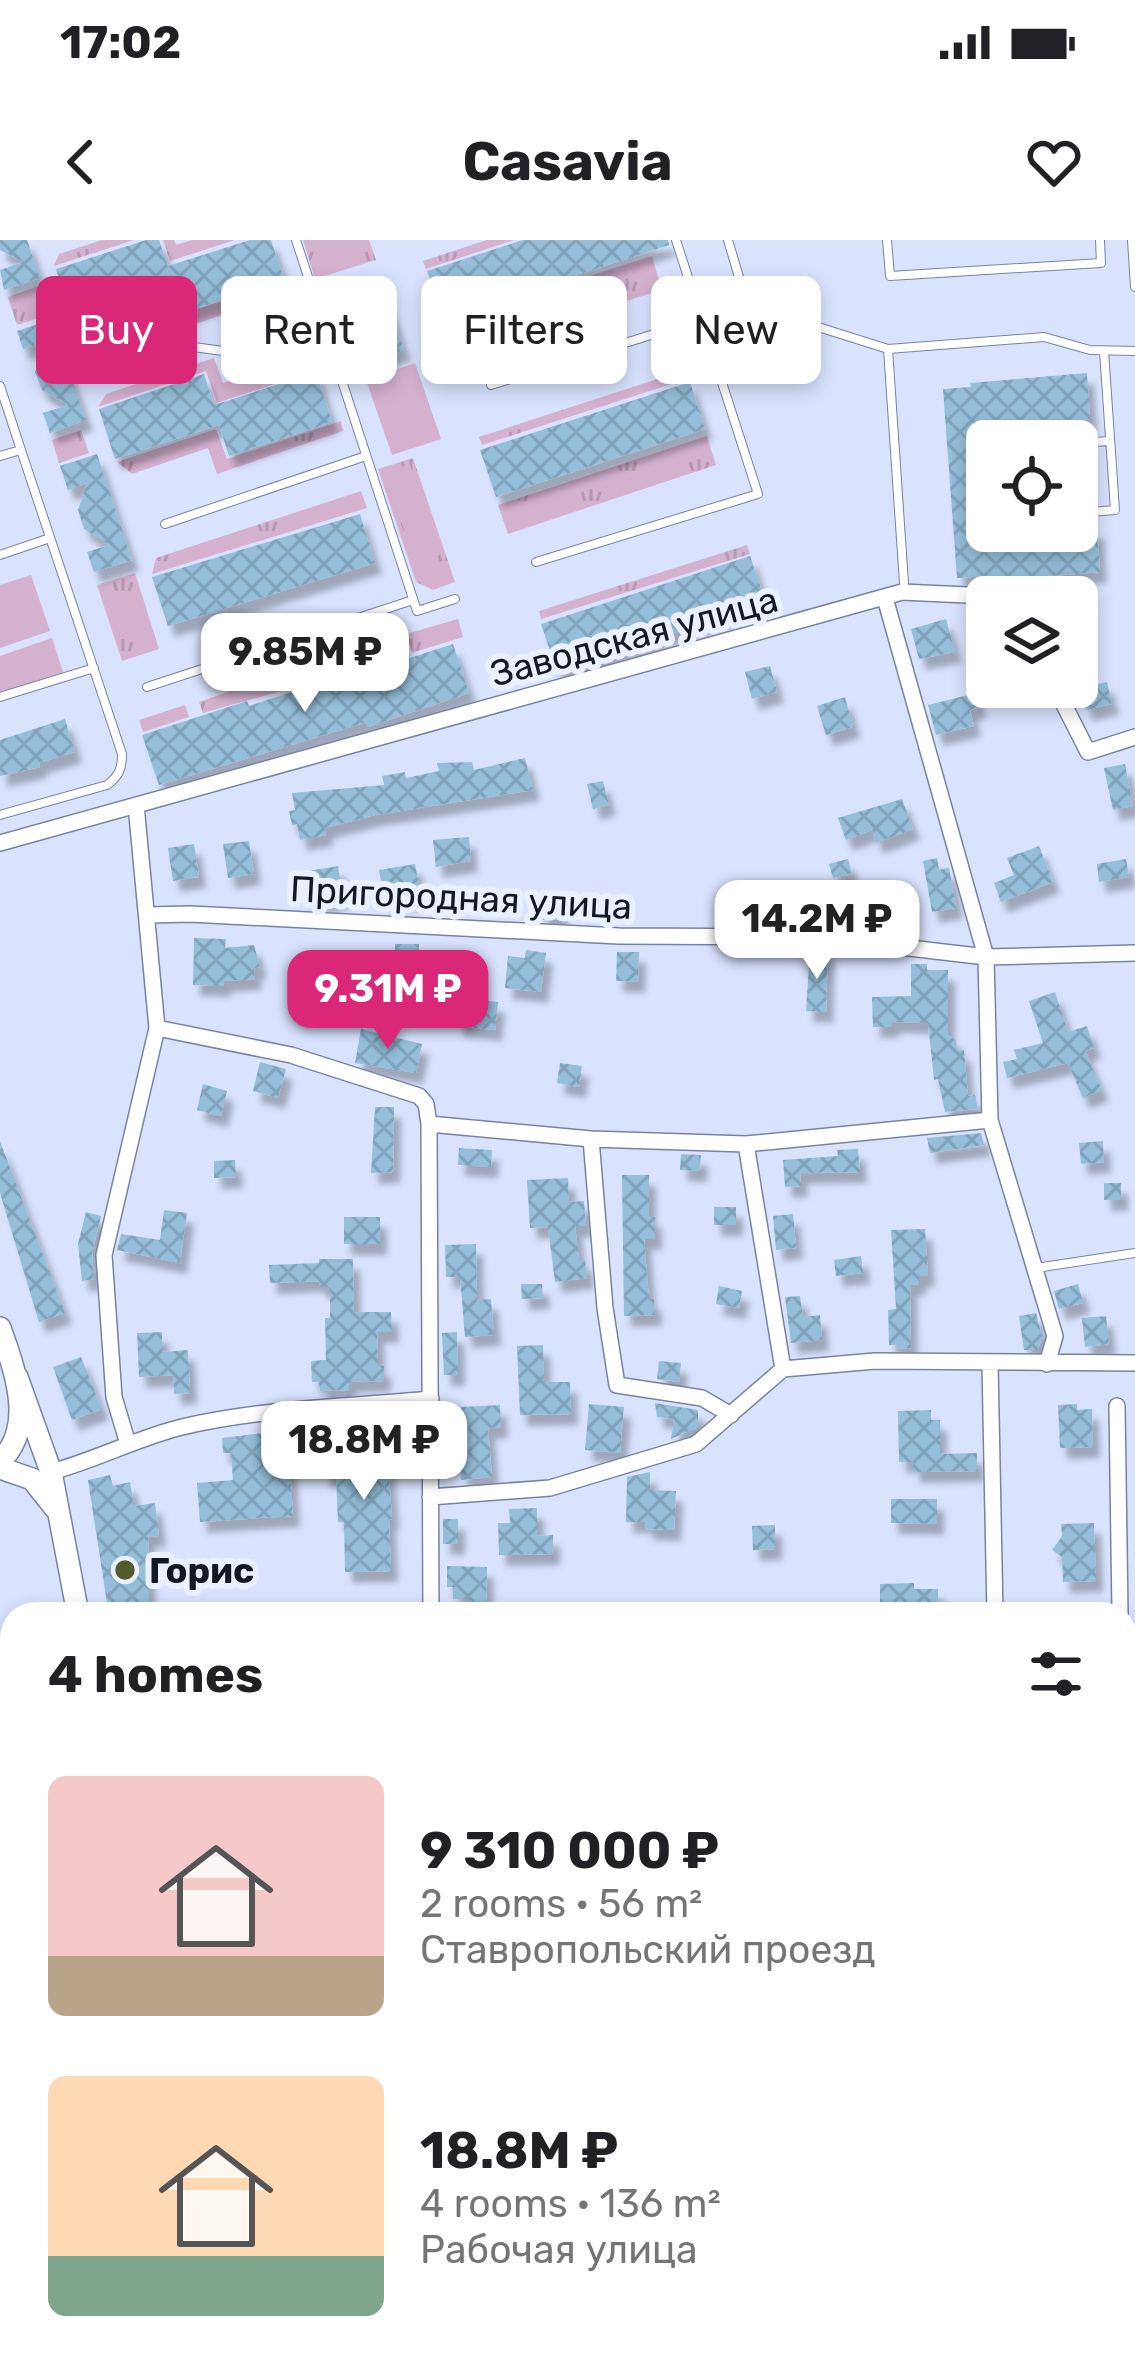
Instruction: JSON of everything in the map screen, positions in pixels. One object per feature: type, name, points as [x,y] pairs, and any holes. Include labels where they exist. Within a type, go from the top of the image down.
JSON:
[{"type":"main road","points":[[0,1328],[51,1472],[76,1602]]},
{"type":"main road","points":[[17,1377],[16,1434],[0,1465],[32,1479],[60,1515]]},
{"type":"street","name":"Заводская улица","points":[[0,843],[902,592],[966,595]]},
{"type":"street","points":[[885,598],[986,957],[990,1120],[1055,1336],[1047,1364]]},
{"type":"street","points":[[1066,708],[1088,752],[1135,737]]},
{"type":"street","points":[[128,1444],[113,1397],[104,1255],[157,1028],[136,805]]},
{"type":"street","name":"Пригородная улица","points":[[148,915],[619,936],[816,937],[986,957],[1135,953]]},
{"type":"street","points":[[157,1028],[291,1055],[419,1096],[426,1104],[431,1602]]},
{"type":"street","points":[[429,1124],[591,1139],[746,1144],[990,1120]]},
{"type":"street","points":[[591,1139],[605,1308],[617,1385],[702,1398],[730,1415]]},
{"type":"street","points":[[746,1144],[783,1369]]},
{"type":"street","points":[[430,1496],[550,1488],[696,1444],[783,1369],[874,1361],[1135,1363]]},
{"type":"street","points":[[990,1364],[995,1602]]},
{"type":"street","points":[[51,1472],[93,1461],[128,1444],[219,1420],[431,1399]]},
{"type":"street","points":[[1117,1406],[1120,1602]]},
{"type":"lane","points":[[296,240],[308,276]]},
{"type":"lane","points":[[676,240],[688,276]]},
{"type":"lane","points":[[728,240],[739,277],[776,314],[888,349],[1044,337],[1104,351],[1135,351]]},
{"type":"lane","points":[[887,240],[890,277],[1101,263],[1100,240]]},
{"type":"lane","points":[[1132,240],[1135,286]]},
{"type":"lane","points":[[491,385],[651,335]]},
{"type":"lane","points":[[888,349],[904,583]]},
{"type":"lane","points":[[1098,511],[1115,510],[1104,351]]},
{"type":"lane","points":[[343,384],[417,611],[455,598]]},
{"type":"lane","points":[[536,562],[758,494],[723,384]]},
{"type":"lane","points":[[0,386],[122,754],[120,772],[106,785],[0,815]]},
{"type":"lane","points":[[1098,442],[1110,441]]},
{"type":"lane","points":[[0,456],[21,450]]},
{"type":"lane","points":[[165,524],[366,456]]},
{"type":"lane","points":[[0,555],[50,538]]},
{"type":"lane","points":[[147,688],[413,599]]},
{"type":"lane","points":[[0,697],[94,668]]},
{"type":"lane","points":[[1034,1269],[1135,1253]]},
{"type":"green space","points":[[102,240],[134,240],[54,266],[59,254]]},
{"type":"green space","points":[[163,240],[174,240],[176,245],[192,240],[235,240],[170,261]]},
{"type":"green space","points":[[303,240],[369,240],[376,260],[314,276]]},
{"type":"green space","points":[[487,240],[514,240],[426,269],[423,261]]},
{"type":"green space","points":[[652,256],[658,276],[651,276],[651,293],[627,301],[627,276],[590,276]]},
{"type":"green space","points":[[36,287],[36,319],[17,325],[8,297]]},
{"type":"green space","points":[[221,301],[221,316],[197,323],[197,309]]},
{"type":"green space","points":[[214,358],[221,384],[275,384],[217,403],[206,371],[197,374],[197,364]]},
{"type":"green space","points":[[415,363],[441,439],[392,455],[367,384],[397,384],[397,369]]},
{"type":"green space","points":[[651,381],[671,384],[482,445],[479,437]]},
{"type":"green space","points":[[136,384],[167,384],[98,407],[106,394]]},
{"type":"green space","points":[[341,421],[343,431],[217,474],[208,448],[132,474],[117,462],[216,429],[227,459]]},
{"type":"green space","points":[[81,430],[89,453],[59,463],[52,440]]},
{"type":"green space","points":[[707,436],[716,465],[508,534],[498,505]]},
{"type":"green space","points":[[413,458],[455,582],[433,590],[416,582],[378,469]]},
{"type":"green space","points":[[410,464],[440,555],[415,563],[385,473]]},
{"type":"green space","points":[[361,491],[367,508],[152,574],[156,558]]},
{"type":"green space","points":[[747,545],[750,554],[541,619],[539,611]]},
{"type":"green space","points":[[135,573],[159,649],[122,661],[97,585]]},
{"type":"green space","points":[[31,575],[50,631],[0,648],[0,585]]},
{"type":"green space","points":[[458,619],[463,637],[412,653],[406,634]]},
{"type":"green space","points":[[390,637],[397,657],[308,682],[303,667]]},
{"type":"green space","points":[[52,638],[63,672],[0,693],[0,656]]},
{"type":"green space","points":[[286,672],[292,688],[203,713],[199,702]]},
{"type":"green space","points":[[185,705],[189,717],[143,732],[139,720]]},
{"type":"building","points":[[0,240],[27,240],[39,276],[4,290],[0,270],[23,262],[0,250]]},
{"type":"building","points":[[146,240],[159,240],[168,266],[250,240],[271,240],[283,276],[221,276],[221,301],[197,309],[197,276],[58,276],[56,269]]},
{"type":"building","points":[[523,240],[668,240],[669,245],[574,276],[429,276],[427,271]]},
{"type":"building","points":[[36,325],[36,345],[23,349],[17,331]]},
{"type":"building","points":[[1087,373],[1090,419],[966,420],[966,552],[1098,552],[1098,543],[1100,572],[957,578],[943,389],[971,387],[970,383]]},
{"type":"building","points":[[204,374],[214,405],[279,384],[320,384],[332,422],[229,456],[219,425],[115,459],[99,409],[174,384],[197,384],[197,376]]},
{"type":"building","points":[[40,384],[73,384],[86,420],[50,433],[43,413],[68,405]]},
{"type":"building","points":[[684,384],[691,384],[705,429],[496,497],[480,450]]},
{"type":"building","points":[[97,454],[132,560],[94,572],[87,552],[109,545],[84,529],[78,510],[87,483],[68,490],[60,466]]},
{"type":"building","points":[[360,514],[375,563],[168,626],[152,577]]},
{"type":"building","points":[[750,556],[766,603],[557,671],[541,624]]},
{"type":"building","points":[[946,619],[955,652],[919,659],[911,629]]},
{"type":"building","points":[[453,644],[469,693],[368,727],[367,722],[159,785],[142,735]]},
{"type":"building","points":[[770,666],[777,692],[752,699],[745,672]]},
{"type":"building","points":[[1107,682],[1112,704],[1098,707],[1098,684]]},
{"type":"building","points":[[966,696],[966,708],[976,708],[970,710],[974,726],[936,735],[928,705]]},
{"type":"building","points":[[845,697],[853,727],[826,735],[817,706]]},
{"type":"building","points":[[65,719],[75,752],[39,763],[40,767],[0,776],[0,740]]},
{"type":"building","points":[[525,758],[533,790],[375,815],[300,840],[297,824],[292,825],[292,793],[384,785],[382,776],[405,772],[406,778],[439,771],[437,763],[472,762],[474,770]]},
{"type":"building","points":[[1125,764],[1133,806],[1113,810],[1104,768]]},
{"type":"building","points":[[603,781],[609,805],[593,809],[587,784]]},
{"type":"building","points":[[902,799],[913,829],[876,843],[872,830],[846,840],[838,818]]},
{"type":"building","points":[[469,837],[471,861],[436,867],[433,840]]},
{"type":"building","points":[[249,841],[254,874],[228,878],[223,844]]},
{"type":"building","points":[[194,844],[199,877],[173,881],[168,848]]},
{"type":"building","points":[[1039,846],[1053,882],[1001,902],[994,883],[1014,875],[1007,858]]},
{"type":"building","points":[[937,858],[939,870],[949,868],[956,908],[932,912],[923,861]]},
{"type":"building","points":[[848,859],[852,873],[833,878],[829,864]]},
{"type":"building","points":[[1126,859],[1129,877],[1099,882],[1097,864]]},
{"type":"building","points":[[415,864],[421,897],[385,904],[379,870]]},
{"type":"building","points":[[338,866],[343,898],[307,904],[302,872]]},
{"type":"building","points":[[560,897],[561,919],[541,920],[540,898]]},
{"type":"building","points":[[194,938],[226,939],[225,948],[254,945],[260,967],[254,968],[255,979],[224,981],[224,986],[193,985]]},
{"type":"building","points":[[395,944],[419,944],[418,963],[395,963]]},
{"type":"building","points":[[526,950],[546,953],[541,992],[505,988],[508,956],[525,958]]},
{"type":"building","points":[[810,950],[828,951],[826,1012],[806,1011]]},
{"type":"building","points":[[617,952],[639,952],[638,982],[616,981]]},
{"type":"building","points":[[911,964],[948,970],[948,1035],[956,1040],[957,1051],[964,1050],[968,1096],[975,1095],[978,1109],[945,1112],[938,1079],[934,1080],[928,1023],[892,1022],[892,1027],[873,1027],[872,997],[911,996]]},
{"type":"building","points":[[1055,992],[1068,1032],[1087,1026],[1094,1048],[1085,1051],[1102,1090],[1083,1098],[1068,1063],[1007,1078],[1003,1062],[1017,1059],[1014,1050],[1043,1043],[1029,1001]]},
{"type":"building","points":[[458,998],[498,1002],[495,1030],[456,1026]]},
{"type":"building","points":[[361,1029],[422,1044],[416,1073],[355,1063]]},
{"type":"building","points":[[260,1062],[286,1069],[278,1098],[253,1091]]},
{"type":"building","points":[[560,1063],[582,1066],[579,1087],[557,1083]]},
{"type":"building","points":[[203,1084],[227,1091],[221,1116],[197,1110]]},
{"type":"building","points":[[375,1107],[394,1107],[393,1172],[371,1173]]},
{"type":"building","points":[[981,1133],[984,1145],[930,1153],[927,1138]]},
{"type":"building","points":[[0,1141],[65,1313],[39,1322],[0,1193]]},
{"type":"building","points":[[1103,1141],[1104,1162],[1081,1164],[1079,1143]]},
{"type":"building","points":[[459,1148],[492,1150],[491,1167],[458,1165]]},
{"type":"building","points":[[858,1149],[860,1172],[800,1173],[801,1186],[785,1187],[783,1160],[838,1156],[837,1150]]},
{"type":"building","points":[[681,1154],[701,1155],[700,1171],[680,1170]]},
{"type":"building","points":[[235,1160],[236,1177],[214,1178],[214,1161]]},
{"type":"building","points":[[622,1175],[649,1175],[649,1217],[655,1217],[655,1239],[644,1239],[649,1299],[654,1299],[655,1315],[624,1316]]},
{"type":"building","points":[[568,1178],[569,1202],[584,1201],[586,1226],[575,1226],[579,1260],[585,1260],[587,1278],[555,1282],[548,1227],[530,1228],[527,1180]]},
{"type":"building","points":[[1104,1183],[1121,1183],[1121,1200],[1104,1200]]},
{"type":"building","points":[[714,1207],[736,1207],[736,1225],[714,1225]]},
{"type":"building","points":[[164,1210],[187,1213],[180,1263],[117,1250],[121,1234],[160,1240]]},
{"type":"building","points":[[86,1212],[101,1216],[92,1253],[94,1279],[82,1281],[78,1244]]},
{"type":"building","points":[[793,1214],[796,1248],[776,1250],[773,1216]]},
{"type":"building","points":[[344,1217],[380,1217],[380,1244],[344,1244]]},
{"type":"building","points":[[925,1229],[928,1276],[919,1276],[919,1284],[910,1285],[911,1348],[898,1349],[898,1345],[889,1345],[888,1310],[896,1309],[891,1230]]},
{"type":"building","points":[[476,1244],[477,1300],[491,1299],[494,1335],[465,1337],[460,1277],[446,1277],[445,1245]]},
{"type":"building","points":[[861,1256],[863,1273],[836,1276],[834,1260]]},
{"type":"building","points":[[319,1259],[353,1259],[354,1312],[391,1312],[392,1332],[377,1332],[378,1366],[384,1366],[384,1381],[349,1382],[349,1390],[320,1391],[319,1382],[312,1382],[311,1361],[326,1360],[330,1287],[319,1287],[319,1281],[270,1283],[269,1265],[319,1263]]},
{"type":"building","points":[[521,1284],[542,1284],[543,1298],[522,1299]]},
{"type":"building","points":[[1078,1284],[1083,1303],[1059,1309],[1054,1291]]},
{"type":"building","points":[[719,1286],[742,1291],[739,1308],[716,1304]]},
{"type":"building","points":[[800,1296],[803,1317],[820,1315],[822,1340],[791,1343],[785,1297]]},
{"type":"building","points":[[1036,1313],[1042,1336],[1038,1350],[1024,1350],[1019,1316]]},
{"type":"building","points":[[1106,1316],[1109,1344],[1085,1347],[1082,1318]]},
{"type":"building","points":[[162,1332],[162,1352],[188,1350],[190,1393],[174,1394],[173,1375],[139,1377],[137,1333]]},
{"type":"building","points":[[457,1332],[458,1375],[444,1375],[442,1333]]},
{"type":"building","points":[[543,1345],[544,1382],[570,1382],[571,1414],[520,1415],[517,1346]]},
{"type":"building","points":[[81,1357],[102,1409],[72,1420],[53,1367]]},
{"type":"building","points":[[659,1361],[681,1363],[679,1382],[657,1379]]},
{"type":"building","points":[[655,1403],[698,1410],[698,1427],[671,1439],[674,1419],[657,1417]]},
{"type":"building","points":[[589,1404],[624,1407],[620,1453],[585,1450]]},
{"type":"building","points":[[1077,1404],[1077,1410],[1092,1409],[1093,1447],[1060,1448],[1058,1405]]},
{"type":"building","points":[[500,1405],[501,1427],[488,1428],[492,1477],[461,1480],[461,1407]]},
{"type":"building","points":[[931,1410],[931,1420],[940,1420],[940,1454],[977,1453],[977,1471],[913,1472],[913,1462],[899,1462],[898,1411]]},
{"type":"building","points":[[288,1430],[293,1516],[200,1522],[197,1483],[233,1480],[231,1453],[223,1453],[222,1438]]},
{"type":"building","points":[[364,1432],[386,1432],[391,1571],[345,1572],[344,1522],[338,1522],[336,1477],[323,1477],[323,1452],[365,1451]]},
{"type":"building","points":[[650,1472],[650,1490],[676,1491],[674,1530],[645,1529],[646,1522],[626,1522],[627,1477]]},
{"type":"building","name":"Горис","points":[[110,1475],[113,1486],[130,1482],[134,1506],[155,1503],[159,1536],[148,1537],[149,1602],[107,1602],[88,1480]]},
{"type":"building","points":[[891,1499],[937,1499],[937,1524],[891,1523]]},
{"type":"building","points":[[537,1508],[537,1536],[553,1535],[553,1554],[499,1555],[498,1523],[510,1523],[509,1509]]},
{"type":"building","points":[[443,1519],[458,1519],[458,1544],[443,1544]]},
{"type":"building","points":[[1094,1523],[1096,1581],[1063,1582],[1062,1557],[1052,1550],[1062,1536],[1061,1524]]},
{"type":"building","points":[[775,1525],[775,1549],[753,1550],[752,1526]]},
{"type":"building","points":[[447,1566],[487,1567],[486,1602],[453,1599],[453,1587],[447,1587]]},
{"type":"building","points":[[914,1583],[914,1589],[938,1589],[938,1602],[880,1602],[880,1584]]},
{"type":"place","name":"Горис","points":[[125,1570]]}]
